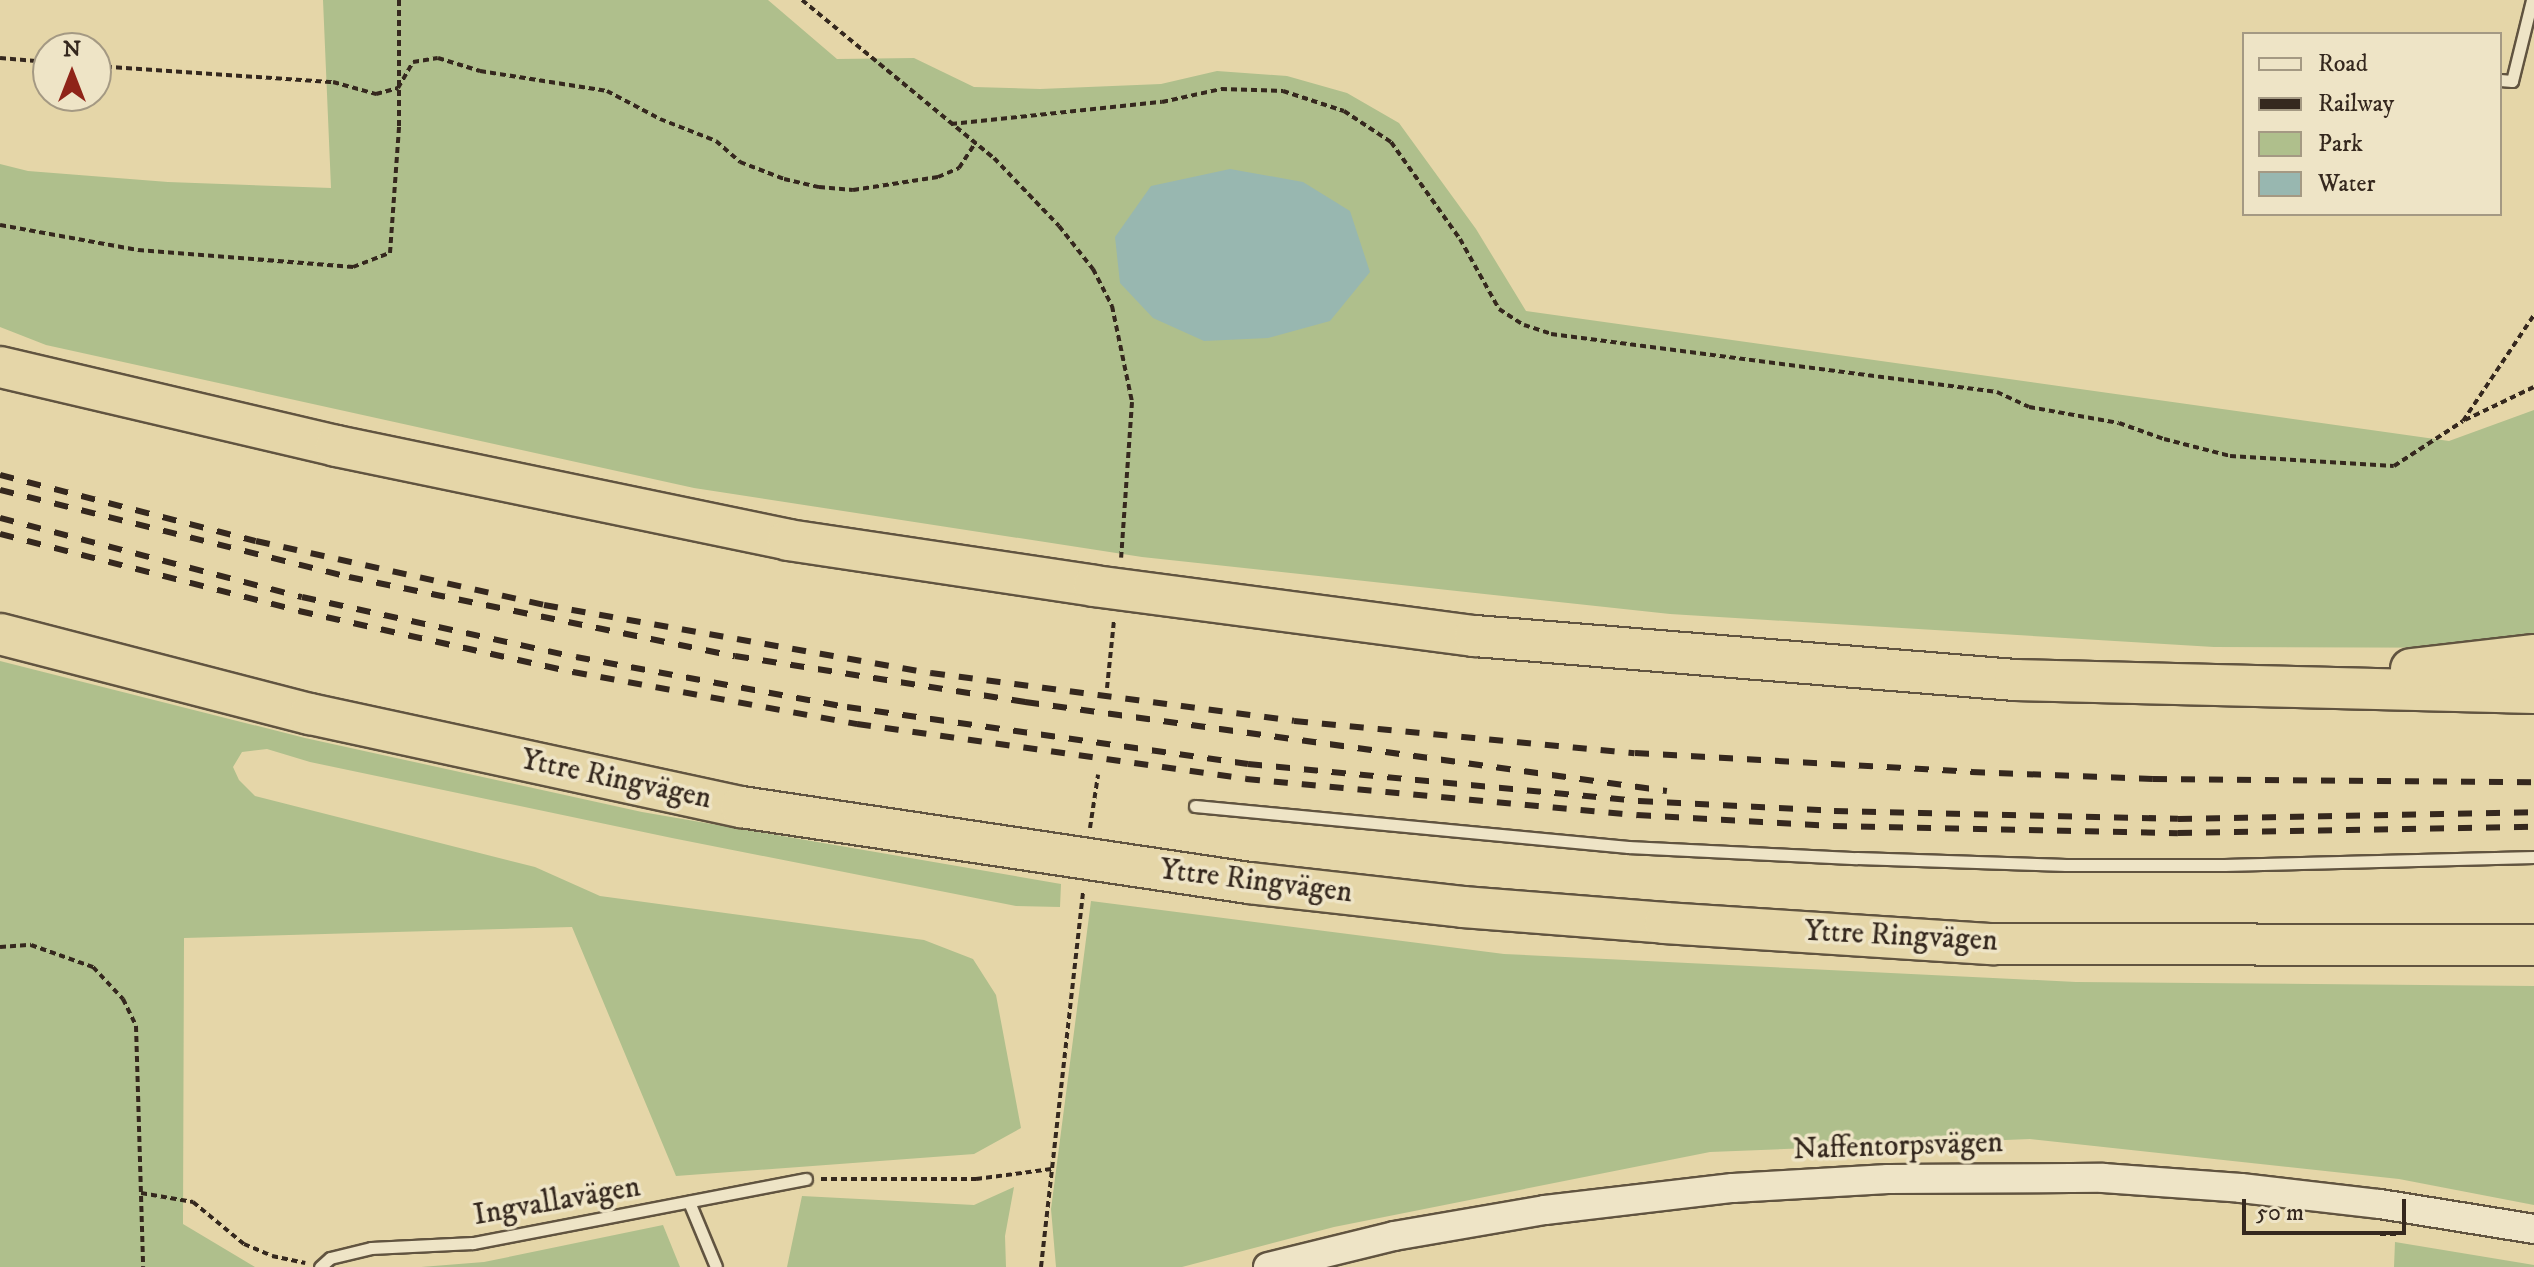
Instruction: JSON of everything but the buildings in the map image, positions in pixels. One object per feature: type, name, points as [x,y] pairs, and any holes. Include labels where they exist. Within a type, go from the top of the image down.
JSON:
[{"type":"highway","points":[[0,367],[336,446],[804,542],[1094,586],[1475,636],[2015,680],[2534,693]]},
{"type":"highway","name":"Yttre Ringvägen","points":[[0,634],[310,714],[741,807],[1249,883],[1479,908],[1992,944],[2534,945]]},
{"type":"highway","points":[[2015,680],[2432,668],[2534,655]]},
{"type":"highway","points":[[2470,945],[2534,954]]},
{"type":"street","name":"Naffentorpsvägen","points":[[1268,1267],[1394,1236],[1559,1208],[1733,1188],[1888,1179],[2103,1178],[2241,1188],[2380,1204],[2534,1229]]},
{"type":"lane","points":[[2506,80],[2532,0]]},
{"type":"lane","points":[[1195,806],[1628,847],[1857,858],[2066,865],[2224,865],[2534,857]]},
{"type":"lane","name":"Ingvallavägen","points":[[320,1266],[330,1258],[371,1248],[473,1243],[806,1179]]},
{"type":"lane","points":[[689,1202],[716,1267]]},
{"type":"path","points":[[0,225],[138,250],[353,267],[390,253],[394,232],[399,0]]},
{"type":"path","points":[[802,0],[975,143],[1059,226],[1093,269],[1112,306],[1132,402],[1120,569]]},
{"type":"path","points":[[0,58],[32,61]]},
{"type":"path","points":[[112,67],[333,82],[376,94],[398,88],[413,62],[438,58],[480,71],[607,91],[660,119],[716,141],[740,162],[784,179],[853,190],[938,177],[959,168],[975,143]]},
{"type":"path","points":[[951,124],[1162,102],[1221,89],[1283,91],[1344,111],[1391,142],[1460,239],[1499,309],[1524,325],[1551,334],[1997,392],[2029,407],[2119,423],[2230,456],[2394,466],[2463,421],[2534,387]]},
{"type":"path","points":[[2463,421],[2534,315]]},
{"type":"path","points":[[1107,688],[1115,609]]},
{"type":"path","points":[[1090,831],[1098,775]]},
{"type":"path","points":[[1041,1267],[1083,890]]},
{"type":"path","points":[[0,947],[31,945],[93,967],[123,999],[136,1026],[143,1267]]},
{"type":"path","points":[[806,1179],[976,1179],[1051,1169]]},
{"type":"path","points":[[141,1193],[193,1202],[244,1244],[272,1256],[320,1266]]},
{"type":"green space","points":[[323,0],[768,0],[837,59],[914,58],[974,87],[1040,89],[1161,84],[1217,71],[1287,76],[1347,93],[1399,123],[1476,229],[1526,311],[2449,441],[2534,410],[2534,648],[2214,647],[1670,614],[1142,557],[694,488],[46,345],[0,327],[0,164],[28,171],[168,182],[331,188]]},
{"type":"green space","points":[[0,661],[305,738],[642,812],[1061,884],[1060,907],[1016,906],[672,838],[310,762],[267,749],[242,752],[233,767],[239,780],[255,796],[535,867],[600,896],[924,940],[973,959],[996,995],[1021,1128],[974,1154],[676,1176],[572,927],[184,938],[183,1224],[255,1267],[0,1267]]},
{"type":"green space","points":[[1091,901],[1504,954],[2076,982],[2534,986],[2534,1205],[2399,1179],[2030,1139],[1710,1152],[1334,1227],[1182,1267],[1056,1267],[1051,1209]]},
{"type":"green space","points":[[1014,1187],[1005,1236],[1006,1267],[787,1267],[802,1196],[974,1205]]},
{"type":"green space","points":[[663,1225],[680,1267],[421,1267],[484,1262]]},
{"type":"green space","points":[[2395,1242],[2534,1265],[2534,1267],[2394,1267]]},
{"type":"water","points":[[1230,169],[1303,182],[1350,211],[1370,272],[1330,321],[1268,338],[1204,341],[1153,318],[1120,283],[1115,237],[1151,186]]},
{"type":"railway","points":[[0,475],[256,541],[544,605],[931,673],[1294,721],[1635,753],[1971,772],[2153,779],[2534,782]]},
{"type":"railway","points":[[0,490],[349,577],[735,656],[1025,702],[1667,791]]},
{"type":"railway","points":[[0,518],[302,597],[576,657],[847,707],[1248,764],[1639,801],[1834,811],[2178,819],[2534,812]]},
{"type":"railway","points":[[0,534],[299,611],[573,672],[857,724],[1246,779],[1637,815],[1833,826],[2178,833],[2534,827]]}]
